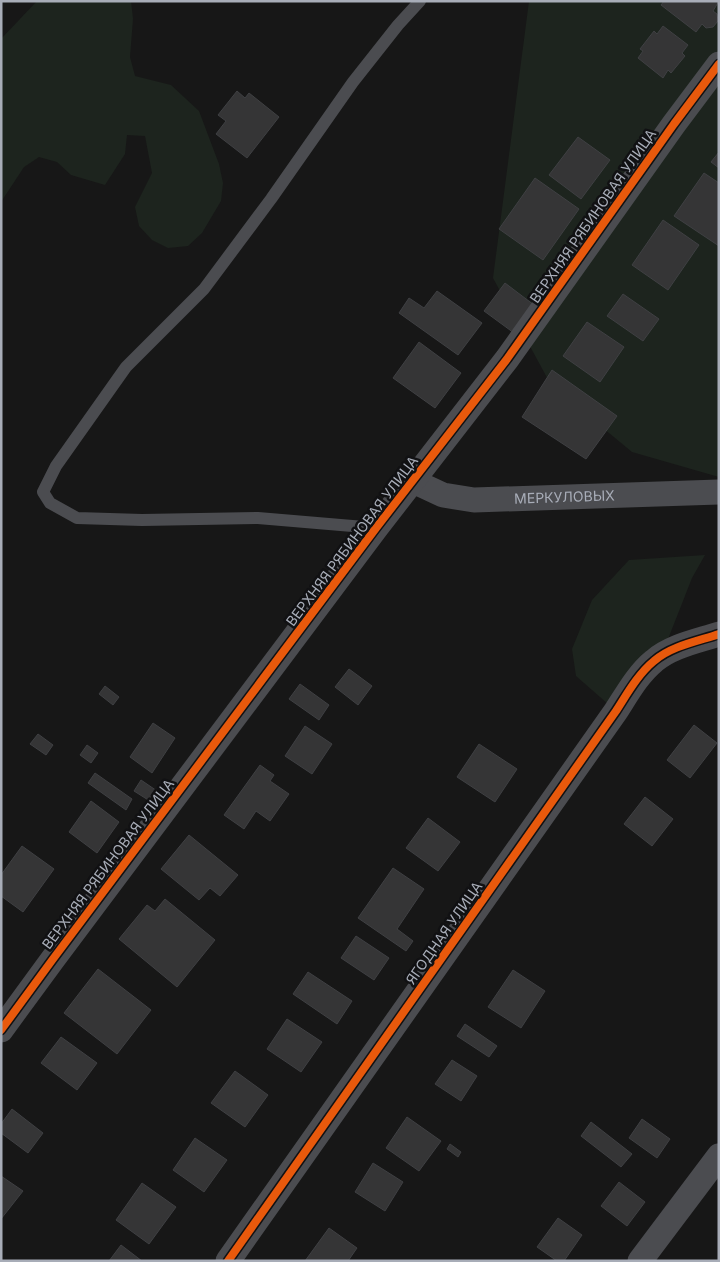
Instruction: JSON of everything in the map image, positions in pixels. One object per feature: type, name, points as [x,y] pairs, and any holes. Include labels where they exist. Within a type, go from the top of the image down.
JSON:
[{"type":"street","name":"ВЕРХНЯЯ РЯБИНОВАЯ УЛИЦА","points":[[1,1030],[52,959],[376,528],[507,360],[674,124],[719,64]]},
{"type":"street","name":"МЕРКУЛОВЫХ","points":[[414,481],[444,495],[474,500],[719,492]]},
{"type":"street","name":"ЯГОДНАЯ УЛИЦА","points":[[228,1261],[616,711],[636,679],[654,660],[673,650],[708,638]]},
{"type":"street","points":[[640,1261],[719,1156]]},
{"type":"lane","points":[[376,528],[258,518],[142,520],[77,518],[50,503],[43,492],[56,466],[126,367],[204,289],[271,199],[353,82],[398,25],[420,1]]},
{"type":"shaded area","points":[[37,1],[131,1],[133,19],[130,57],[135,76],[171,85],[199,111],[219,164],[223,183],[221,201],[202,233],[188,246],[168,248],[152,240],[139,226],[135,207],[152,173],[145,136],[127,135],[125,154],[105,185],[71,175],[57,162],[39,157],[24,167],[1,202],[1,39]]},
{"type":"shaded area","points":[[529,1],[719,1],[719,477],[632,452],[551,385],[493,278]]},
{"type":"shaded area","points":[[705,555],[692,578],[661,657],[608,704],[576,676],[572,649],[592,600],[629,560]]},
{"type":"building","points":[[664,1],[719,1],[713,11],[717,14],[718,21],[713,27],[706,28],[702,24],[696,32],[661,5]]},
{"type":"building","points":[[663,26],[688,45],[682,53],[685,56],[671,73],[668,70],[663,78],[638,58],[643,51],[640,49],[654,31],[657,34]]},
{"type":"building","points":[[237,91],[245,98],[249,93],[279,117],[247,158],[216,134],[226,121],[218,115]]},
{"type":"building","points":[[578,137],[610,160],[581,199],[549,175]]},
{"type":"building","points":[[719,152],[719,168],[711,162]]},
{"type":"building","points":[[704,173],[719,183],[719,246],[674,216]]},
{"type":"building","points":[[535,178],[579,209],[543,260],[499,229]]},
{"type":"building","points":[[663,220],[699,245],[668,290],[632,265]]},
{"type":"building","points":[[505,283],[534,305],[514,333],[484,311]]},
{"type":"building","points":[[437,291],[482,323],[458,355],[399,313],[409,298],[424,308]]},
{"type":"building","points":[[623,294],[659,319],[643,341],[607,316]]},
{"type":"building","points":[[587,322],[624,347],[600,382],[563,356]]},
{"type":"building","points":[[419,342],[461,373],[435,408],[393,378]]},
{"type":"building","points":[[552,370],[617,416],[586,459],[522,417]]},
{"type":"building","points":[[349,669],[372,686],[358,705],[335,687]]},
{"type":"building","points":[[300,684],[329,705],[319,720],[289,699]]},
{"type":"building","points":[[105,686],[119,697],[113,705],[99,694]]},
{"type":"building","points":[[153,723],[175,738],[152,773],[130,757]]},
{"type":"building","points":[[694,725],[717,743],[690,778],[667,760]]},
{"type":"building","points":[[305,726],[332,744],[312,774],[285,756]]},
{"type":"building","points":[[38,734],[53,745],[46,755],[30,744]]},
{"type":"building","points":[[479,744],[517,769],[495,802],[457,777]]},
{"type":"building","points":[[87,745],[98,753],[91,763],[80,755]]},
{"type":"building","points":[[260,765],[274,775],[270,781],[289,794],[270,821],[256,811],[244,829],[224,815]]},
{"type":"building","points":[[95,773],[132,799],[126,810],[88,783]]},
{"type":"building","points":[[141,780],[160,793],[153,803],[134,791]]},
{"type":"building","points":[[645,797],[673,819],[652,846],[624,824]]},
{"type":"building","points":[[91,801],[119,822],[97,853],[69,832]]},
{"type":"building","points":[[428,818],[460,842],[438,871],[406,848]]},
{"type":"building","points":[[189,835],[238,875],[220,896],[210,888],[199,900],[161,869]]},
{"type":"building","points":[[22,846],[54,869],[23,912],[1,896],[1,875]]},
{"type":"building","points":[[393,868],[424,889],[397,929],[413,941],[406,951],[358,918]]},
{"type":"building","points":[[165,899],[215,940],[177,987],[119,939],[147,905],[155,911]]},
{"type":"building","points":[[356,936],[389,958],[374,980],[341,958]]},
{"type":"building","points":[[98,969],[151,1010],[117,1054],[64,1013]]},
{"type":"building","points":[[513,970],[545,991],[521,1028],[488,1007]]},
{"type":"building","points":[[308,972],[352,1001],[337,1024],[293,994]]},
{"type":"building","points":[[287,1019],[322,1042],[301,1072],[267,1049]]},
{"type":"building","points":[[465,1024],[497,1046],[489,1057],[457,1036]]},
{"type":"building","points":[[61,1037],[97,1063],[77,1090],[41,1063]]},
{"type":"building","points":[[452,1060],[477,1076],[461,1101],[435,1084]]},
{"type":"building","points":[[235,1071],[268,1095],[245,1127],[211,1103]]},
{"type":"building","points":[[12,1109],[43,1133],[28,1153],[1,1133],[1,1124]]},
{"type":"building","points":[[407,1117],[441,1141],[419,1171],[386,1148]]},
{"type":"building","points":[[642,1119],[670,1139],[657,1158],[629,1138]]},
{"type":"building","points":[[591,1122],[632,1154],[621,1167],[581,1136]]},
{"type":"building","points":[[195,1138],[227,1160],[204,1192],[173,1170]]},
{"type":"building","points":[[450,1144],[461,1152],[458,1157],[447,1149]]},
{"type":"building","points":[[373,1163],[403,1182],[385,1211],[355,1192]]},
{"type":"building","points":[[1,1176],[23,1191],[1,1219]]},
{"type":"building","points":[[619,1182],[645,1202],[627,1226],[601,1206]]},
{"type":"building","points":[[142,1183],[176,1207],[149,1244],[116,1220]]},
{"type":"building","points":[[558,1218],[582,1235],[564,1261],[557,1261],[537,1247]]},
{"type":"building","points":[[329,1228],[357,1248],[348,1261],[305,1261]]},
{"type":"building","points":[[121,1245],[142,1261],[109,1261]]},
{"type":"cycle path","points":[[1,1030],[376,528],[507,359],[674,124],[719,64]]},
{"type":"cycle path","points":[[228,1261],[638,678],[648,666],[668,651],[719,634]]}]
